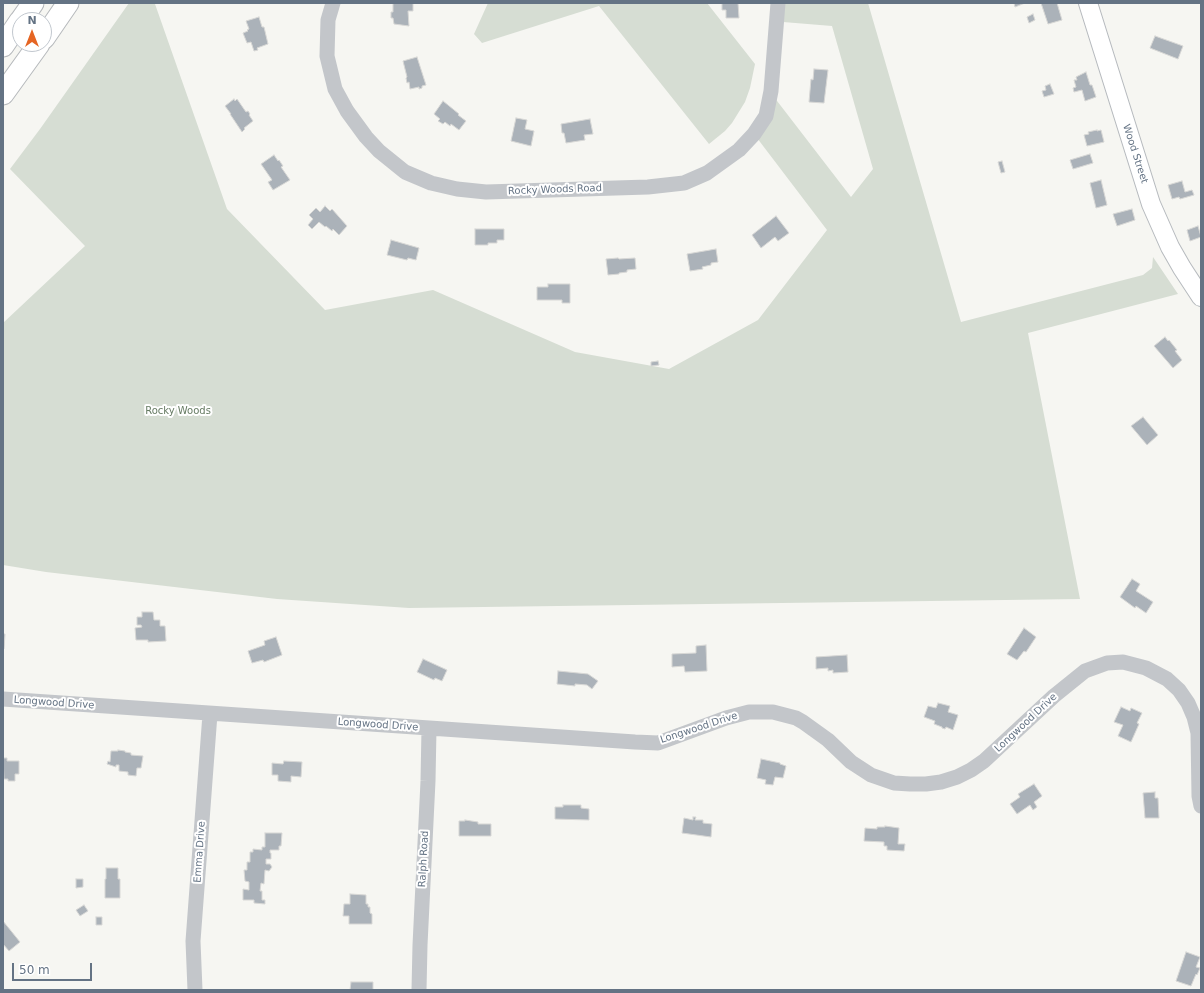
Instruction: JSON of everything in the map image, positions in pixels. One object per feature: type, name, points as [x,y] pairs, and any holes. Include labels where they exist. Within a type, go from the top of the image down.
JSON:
[{"type":"highway","points":[[26,12],[33,3]]},
{"type":"highway","points":[[52,26],[68,3]]},
{"type":"highway","points":[[3,46],[12,33]]},
{"type":"highway","points":[[3,94],[33,52]]},
{"type":"main road","name":"Wood Street","points":[[1088,3],[1151,204],[1178,262],[1201,297]]},
{"type":"street","name":"Rocky Woods Road","points":[[332,3],[328,20],[327,56],[335,89],[347,111],[366,137],[378,151],[406,172],[431,183],[457,189],[486,192],[648,187],[684,182],[707,174],[739,150],[754,134],[766,116],[771,91],[778,3]]},
{"type":"street","name":"Longwood Drive","points":[[3,699],[429,729],[658,743],[726,718],[749,712],[773,712],[780,713],[803,722],[828,740],[851,762],[871,775],[894,783],[926,784],[941,782],[957,777],[984,761],[1066,685],[1085,671],[1107,663],[1123,662],[1146,668],[1167,679],[1179,690],[1188,703],[1194,717],[1198,733],[1199,796],[1201,806]]},
{"type":"street","name":"Emma Drive","points":[[195,990],[193,940],[210,714]]},
{"type":"street","name":"Ralph Road","points":[[419,990],[429,729]]},
{"type":"green space","name":"Rocky Woods","points":[[129,3],[156,3],[155,4],[227,209],[325,310],[433,290],[575,352],[669,369],[758,320],[827,230],[754,134],[774,97],[851,197],[873,169],[832,26],[783,22],[785,3],[868,3],[961,322],[1143,275],[1152,268],[1153,257],[1178,294],[1028,333],[1080,599],[409,608],[277,599],[46,572],[3,565],[3,323],[85,246],[10,169]]},
{"type":"green space","points":[[488,3],[707,3],[755,64],[750,88],[745,102],[732,123],[709,144],[599,6],[482,43],[474,34]]},
{"type":"building","points":[[394,3],[413,3],[413,11],[408,11],[409,26],[394,24],[393,18],[391,18],[391,12],[393,12]]},
{"type":"building","points":[[722,3],[738,3],[739,18],[726,18],[726,10],[722,10]]},
{"type":"building","points":[[1014,3],[1025,3],[1015,7]]},
{"type":"building","points":[[1041,3],[1057,3],[1062,20],[1048,24]]},
{"type":"building","points":[[1033,14],[1035,20],[1029,23],[1027,17]]},
{"type":"building","points":[[259,17],[262,27],[264,27],[268,44],[257,48],[258,50],[254,51],[251,42],[247,43],[243,33],[249,29],[246,21]]},
{"type":"building","points":[[1155,36],[1183,46],[1178,59],[1150,48]]},
{"type":"building","points":[[417,57],[426,85],[419,89],[419,87],[410,89],[409,82],[407,83],[403,61]]},
{"type":"building","points":[[814,69],[828,70],[824,103],[809,102],[811,79],[813,80]]},
{"type":"building","points":[[1086,72],[1096,97],[1085,101],[1082,90],[1074,92],[1073,88],[1076,87],[1074,80],[1077,80],[1076,77]]},
{"type":"building","points":[[1050,84],[1054,94],[1044,97],[1042,91],[1046,90],[1045,86]]},
{"type":"building","points":[[234,99],[235,101],[237,99],[246,112],[248,111],[253,121],[244,128],[245,129],[242,132],[225,106]]},
{"type":"building","points":[[443,101],[466,121],[459,130],[451,124],[450,126],[445,122],[443,124],[438,121],[440,119],[434,114]]},
{"type":"building","points":[[516,118],[527,120],[525,129],[534,131],[531,146],[511,141]]},
{"type":"building","points":[[590,119],[593,134],[584,135],[585,140],[566,143],[564,133],[562,133],[561,124]]},
{"type":"building","points":[[1101,130],[1104,142],[1087,146],[1084,135],[1089,134],[1088,132]]},
{"type":"building","points":[[1090,154],[1093,163],[1073,169],[1070,160]]},
{"type":"building","points":[[274,155],[283,166],[281,167],[290,180],[273,190],[268,182],[272,180],[261,164]]},
{"type":"building","points":[[1002,161],[1005,172],[1001,173],[998,162]]},
{"type":"building","points":[[1101,180],[1107,205],[1096,208],[1090,183]]},
{"type":"building","points":[[1182,181],[1185,192],[1192,190],[1194,195],[1180,199],[1179,197],[1172,199],[1168,185]]},
{"type":"building","points":[[325,206],[330,211],[332,209],[347,226],[339,235],[333,229],[332,231],[319,222],[312,229],[308,225],[313,219],[309,215],[316,208],[320,212]]},
{"type":"building","points":[[1132,209],[1135,220],[1117,226],[1113,214]]},
{"type":"building","points":[[776,216],[789,233],[778,241],[775,237],[761,248],[752,235]]},
{"type":"building","points":[[1198,226],[1201,237],[1190,241],[1187,230]]},
{"type":"building","points":[[475,229],[504,229],[504,240],[497,240],[497,243],[488,243],[488,245],[475,245]]},
{"type":"building","points":[[391,240],[419,248],[416,260],[408,258],[407,260],[387,255]]},
{"type":"building","points":[[716,249],[718,262],[702,267],[703,269],[690,271],[687,254]]},
{"type":"building","points":[[635,258],[636,269],[627,270],[627,272],[619,274],[608,275],[606,259]]},
{"type":"building","points":[[548,284],[570,284],[570,303],[562,303],[562,300],[537,300],[537,287],[548,287]]},
{"type":"building","points":[[1165,337],[1177,350],[1175,351],[1182,360],[1173,368],[1154,346]]},
{"type":"building","points":[[658,361],[659,365],[651,366],[651,362]]},
{"type":"building","points":[[1143,417],[1158,435],[1147,445],[1131,426]]},
{"type":"building","points":[[1132,579],[1140,584],[1136,591],[1153,602],[1146,613],[1136,606],[1135,608],[1120,597]]},
{"type":"building","points":[[142,612],[153,612],[154,620],[160,620],[160,626],[165,626],[166,641],[148,642],[148,640],[136,640],[135,628],[142,627],[141,625],[137,625],[137,617],[142,617]]},
{"type":"building","points":[[1024,628],[1036,637],[1026,652],[1024,651],[1017,660],[1007,654]]},
{"type":"building","points":[[3,634],[5,634],[4,649],[3,649]]},
{"type":"building","points":[[276,637],[282,655],[264,662],[263,660],[252,663],[248,651],[265,645],[264,641]]},
{"type":"building","points":[[706,645],[707,671],[685,672],[684,666],[672,667],[672,654],[696,653],[696,646]]},
{"type":"building","points":[[847,655],[848,672],[833,673],[833,670],[828,671],[828,668],[816,669],[816,657]]},
{"type":"building","points":[[423,659],[447,670],[442,681],[435,678],[434,680],[417,672]]},
{"type":"building","points":[[558,671],[588,674],[598,681],[592,689],[587,685],[575,684],[575,686],[557,684]]},
{"type":"building","points":[[938,703],[950,706],[948,712],[958,715],[953,730],[946,727],[945,729],[942,728],[934,724],[935,721],[924,717],[928,706],[936,708]]},
{"type":"building","points":[[1121,707],[1130,711],[1131,708],[1142,713],[1131,742],[1118,736],[1123,725],[1114,722]]},
{"type":"building","points":[[118,750],[131,753],[131,755],[143,756],[141,768],[137,768],[136,776],[128,775],[128,772],[119,771],[119,765],[116,765],[116,767],[107,764],[108,761],[110,762],[111,751]]},
{"type":"building","points":[[3,758],[7,758],[7,761],[19,761],[19,774],[15,774],[15,781],[8,781],[8,779],[4,779]]},
{"type":"building","points":[[761,759],[780,763],[786,766],[783,778],[775,777],[773,785],[765,784],[766,780],[757,778]]},
{"type":"building","points":[[284,761],[302,762],[301,777],[291,776],[291,782],[278,781],[278,775],[272,775],[272,763],[283,764]]},
{"type":"building","points":[[1034,784],[1042,796],[1034,802],[1037,807],[1033,810],[1030,805],[1017,814],[1010,804],[1020,797],[1018,794]]},
{"type":"building","points":[[1155,792],[1155,798],[1158,798],[1159,818],[1145,818],[1143,793]]},
{"type":"building","points":[[563,805],[581,805],[581,808],[589,809],[589,820],[555,819],[555,807],[563,807]]},
{"type":"building","points":[[693,817],[696,817],[695,820],[703,820],[703,823],[712,824],[711,837],[682,833],[684,818],[693,820]]},
{"type":"building","points":[[465,820],[478,822],[478,824],[491,824],[491,836],[459,836],[459,821]]},
{"type":"building","points":[[885,826],[899,828],[898,844],[905,844],[904,851],[887,850],[887,846],[884,846],[884,842],[864,841],[865,828],[877,829],[877,827]]},
{"type":"building","points":[[265,833],[282,833],[281,846],[279,846],[279,850],[270,850],[271,859],[266,859],[266,864],[270,864],[272,867],[269,871],[265,870],[264,884],[261,883],[260,891],[262,891],[262,900],[265,900],[265,904],[254,903],[254,900],[243,900],[243,889],[249,890],[249,882],[245,881],[244,870],[247,870],[247,862],[250,862],[250,852],[253,852],[253,849],[262,850],[262,847],[265,847]]},
{"type":"building","points":[[106,868],[118,868],[118,879],[120,879],[120,898],[105,898]]},
{"type":"building","points":[[76,879],[83,879],[83,887],[76,888]]},
{"type":"building","points":[[350,894],[366,895],[366,904],[370,907],[370,913],[372,914],[372,924],[349,924],[349,916],[343,916],[344,904],[350,904]]},
{"type":"building","points":[[84,905],[88,911],[80,916],[76,910]]},
{"type":"building","points":[[96,917],[102,917],[102,925],[96,925]]},
{"type":"building","points":[[3,921],[20,942],[9,951],[3,944]]},
{"type":"building","points":[[1186,952],[1200,957],[1196,967],[1200,968],[1191,986],[1176,981]]},
{"type":"building","points":[[351,982],[373,982],[373,990],[350,990]]}]
